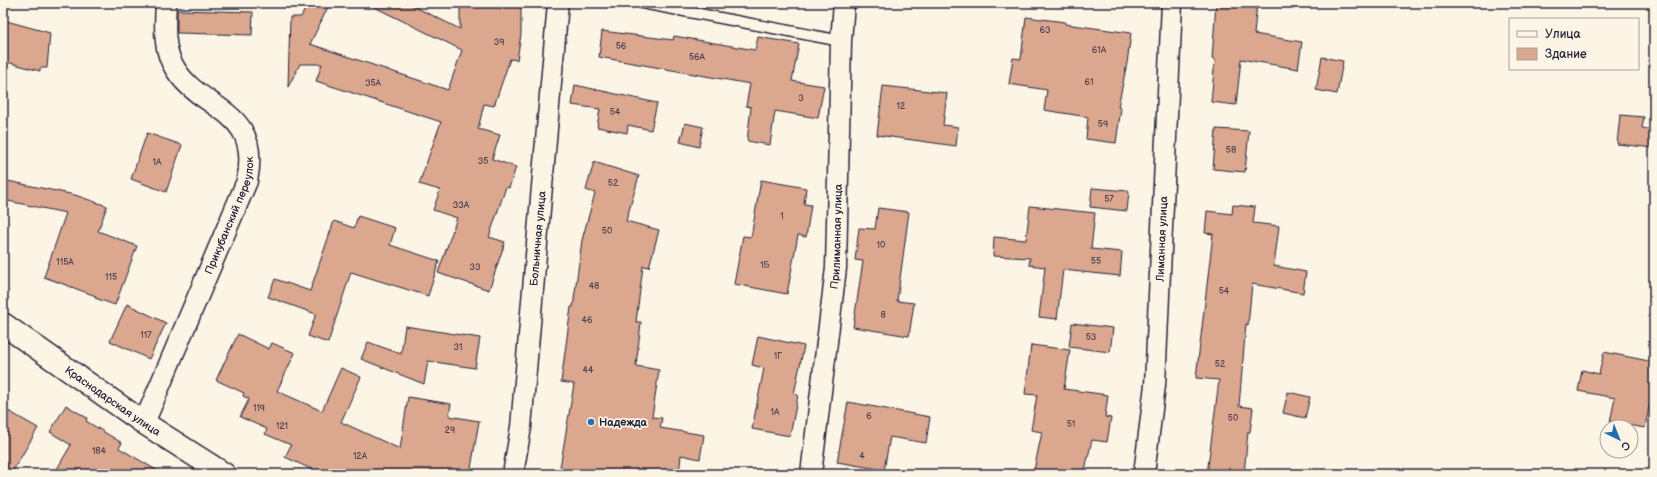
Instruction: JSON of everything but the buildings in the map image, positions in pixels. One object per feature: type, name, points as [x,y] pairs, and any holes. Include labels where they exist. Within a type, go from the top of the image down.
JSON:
[{"type":"street","name":"Прикубанский переулок","points":[[144,423],[247,181],[249,169],[247,141],[241,129],[232,118],[191,87],[182,78],[173,65],[168,53],[165,29],[166,3]]},
{"type":"street","name":"Больничная улица","points":[[513,474],[521,427],[558,3]]},
{"type":"street","name":"Прилиманная улица","points":[[811,472],[836,268],[841,41],[844,3]]},
{"type":"street","name":"Лиманная улица","points":[[1144,474],[1155,385],[1172,3]]},
{"type":"street","name":"Краснодарская улица","points":[[3,324],[144,423],[224,474]]},
{"type":"lane","points":[[642,3],[841,41]]},
{"type":"place","name":"Надежда","points":[[591,422]]}]
